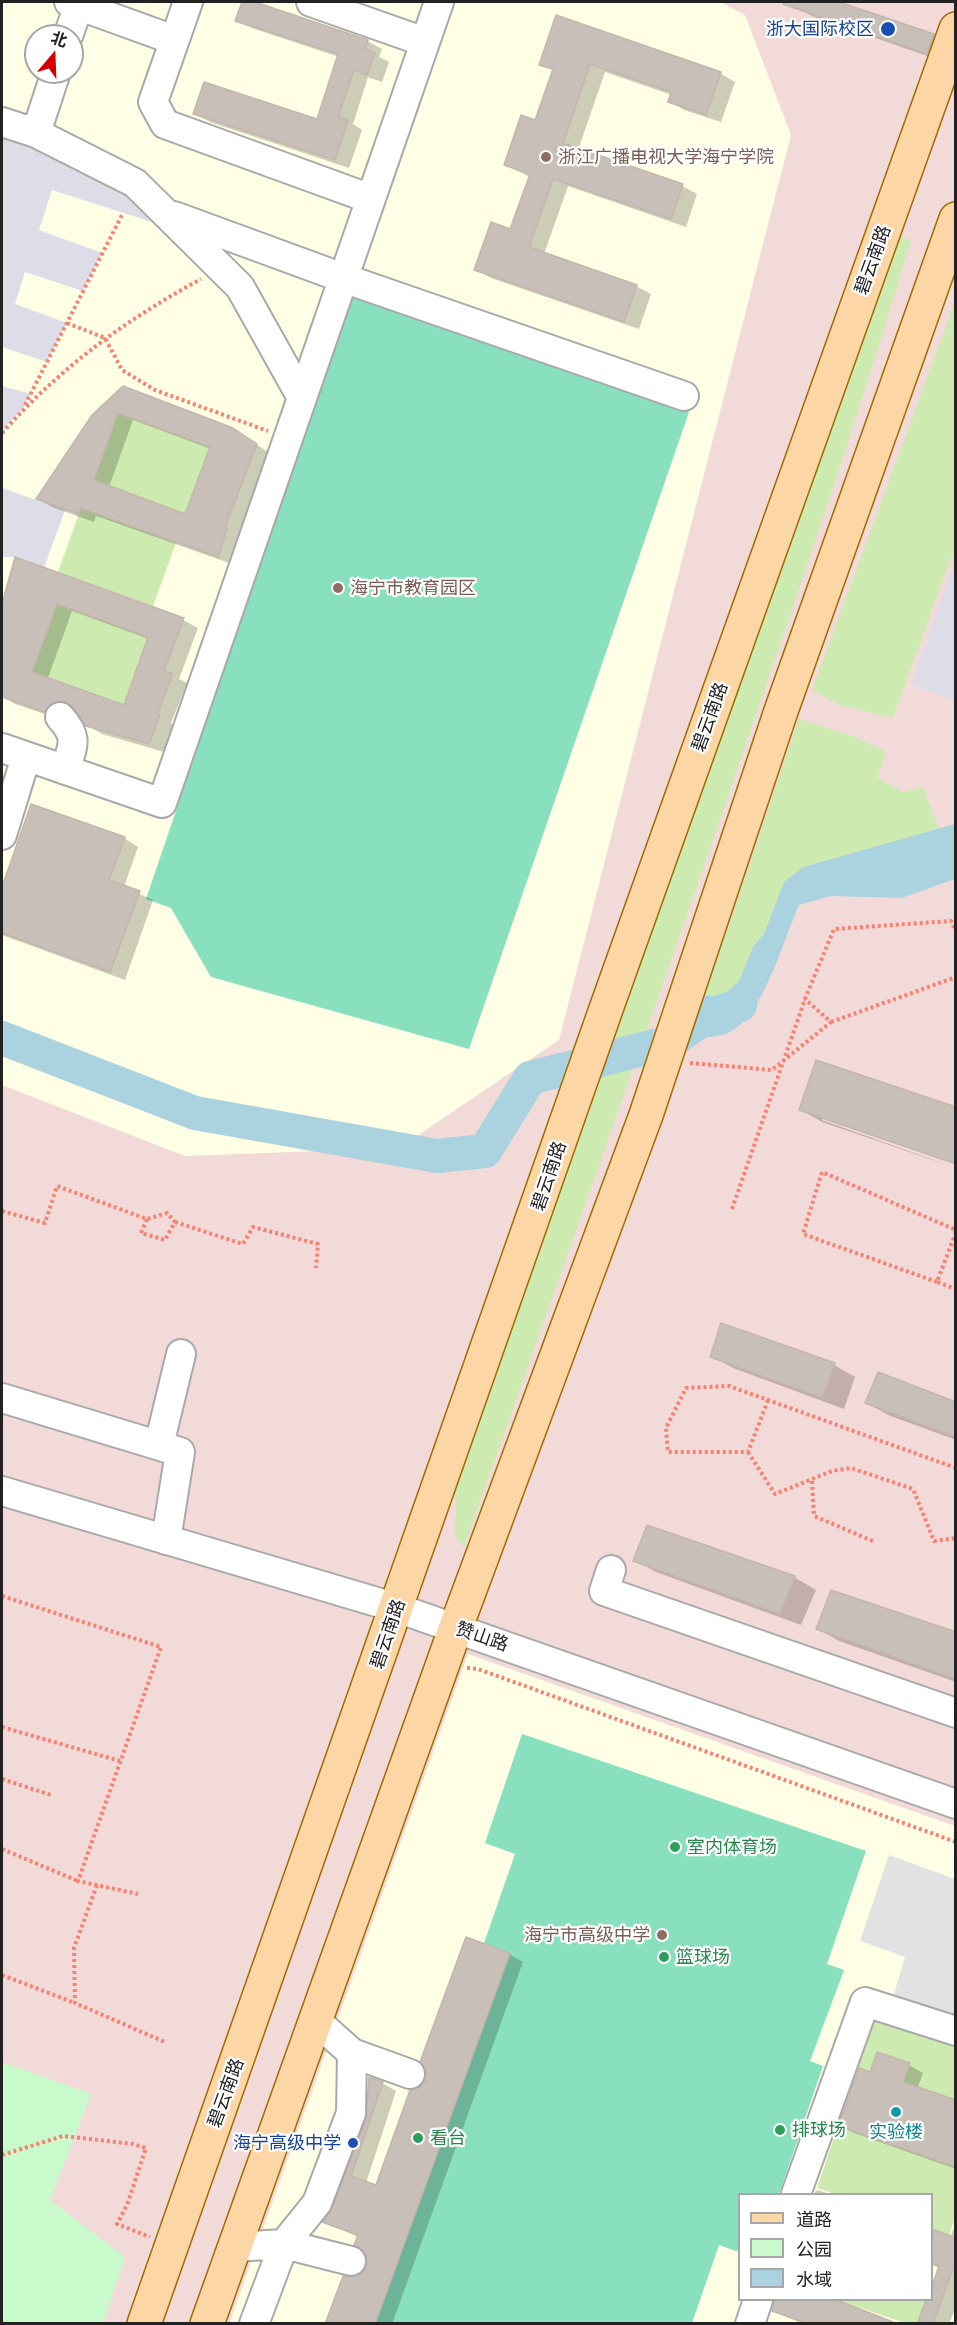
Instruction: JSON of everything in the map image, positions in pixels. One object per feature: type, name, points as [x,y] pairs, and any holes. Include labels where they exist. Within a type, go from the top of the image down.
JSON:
[{"type":"main road","name":"碧云南路","points":[[144,2324],[560,1146],[606,1009],[956,29]]},
{"type":"main road","points":[[207,2324],[456,1627],[646,1115],[781,711],[956,219]]},
{"type":"street","points":[[69,2],[174,40]]},
{"type":"street","points":[[72,24],[80,2]]},
{"type":"street","points":[[188,2],[153,102],[165,124],[370,199]]},
{"type":"street","points":[[311,2],[425,42]]},
{"type":"street","points":[[2,835],[14,753],[162,803],[439,2]]},
{"type":"street","points":[[36,133],[52,84]]},
{"type":"street","points":[[2,122],[36,133],[135,183],[240,287],[302,398]]},
{"type":"street","points":[[163,212],[343,278],[684,396]]},
{"type":"street","points":[[60,717],[71,729],[74,741],[65,770]]},
{"type":"street","points":[[159,1445],[181,1354]]},
{"type":"street","points":[[2,1398],[180,1452],[166,1540]]},
{"type":"street","name":"赞山路","points":[[2,1491],[456,1627],[956,1804]]},
{"type":"street","points":[[611,1570],[604,1591],[956,1713]]},
{"type":"street","points":[[796,2193],[865,2002],[956,2031]]},
{"type":"street","points":[[317,2017],[324,2028],[352,2054],[410,2074]]},
{"type":"street","points":[[254,2324],[284,2244],[317,2203],[351,2113],[352,2054]]},
{"type":"street","points":[[234,2247],[284,2244],[351,2260]]},
{"type":"street","points":[[750,2324],[758,2301]]},
{"type":"path","points":[[22,410],[123,213]]},
{"type":"path","points":[[2,433],[38,393],[105,338],[145,309],[220,268]]},
{"type":"path","points":[[67,323],[105,338],[122,370],[155,390],[288,439]]},
{"type":"path","points":[[732,1209],[805,999],[834,929],[953,921],[956,932]]},
{"type":"path","points":[[682,1062],[772,1071],[831,1022],[956,977]]},
{"type":"path","points":[[805,999],[831,1022]]},
{"type":"path","points":[[938,1282],[956,1231],[822,1172],[803,1234],[956,1289]]},
{"type":"path","points":[[2,1211],[45,1223],[57,1186],[147,1219],[167,1213],[175,1222],[243,1244],[253,1227],[318,1244],[316,1268]]},
{"type":"path","points":[[147,1219],[141,1233],[165,1240],[175,1222]]},
{"type":"path","points":[[748,1452],[668,1452],[666,1428],[686,1388],[729,1386],[956,1468]]},
{"type":"path","points":[[748,1452],[768,1400]]},
{"type":"path","points":[[748,1452],[775,1494],[832,1471],[851,1468],[913,1489],[934,1541],[956,1538]]},
{"type":"path","points":[[812,1481],[814,1516],[875,1542]]},
{"type":"path","points":[[2,1596],[161,1647],[78,1881]]},
{"type":"path","points":[[466,1668],[478,1669],[956,1842]]},
{"type":"path","points":[[2,1727],[120,1761]]},
{"type":"path","points":[[2,1779],[51,1795]]},
{"type":"path","points":[[2,1849],[78,1881],[138,1894]]},
{"type":"path","points":[[75,2003],[74,1948],[97,1885]]},
{"type":"path","points":[[2,1976],[75,2003],[165,2042]]},
{"type":"path","points":[[2,2155],[63,2136],[132,2144],[146,2148],[127,2205],[117,2224],[172,2244]]},
{"type":"shaded area","points":[[2,2],[955,2],[955,2323],[2,2324]]},
{"type":"shaded area","name":"海宁市教育园区","points":[[2,2],[720,2],[745,15],[791,135],[559,1040],[399,1148],[185,1156],[2,1085]]},
{"type":"shaded area","points":[[2,122],[36,133],[186,233],[52,190],[39,230],[102,253],[83,291],[25,272],[15,304],[67,323],[47,362],[2,347]]},
{"type":"shaded area","points":[[2,386],[31,394],[22,410],[6,426],[2,440]]},
{"type":"shaded area","points":[[2,488],[65,510],[44,568],[15,557],[2,557]]},
{"type":"shaded area","points":[[955,562],[955,700],[911,685]]},
{"type":"shaded area","name":"海宁市高级中学","points":[[468,1654],[955,1826],[955,2323],[229,2324]]},
{"type":"shaded area","points":[[889,1855],[955,1879],[955,2015],[894,1994],[905,1957],[860,1941]]},
{"type":"green space","points":[[896,236],[911,240],[846,449],[696,888],[464,1547],[456,1536],[457,1506],[456,1499],[453,1497]]},
{"type":"green space","points":[[352,294],[689,412],[469,1049],[211,977],[171,908],[146,899]]},
{"type":"green space","points":[[955,302],[955,547],[893,718],[837,704],[812,690]]},
{"type":"green space","points":[[118,413],[210,447],[185,514],[94,480]]},
{"type":"green space","points":[[81,508],[176,543],[153,606],[58,572]]},
{"type":"green space","points":[[57,604],[148,637],[124,705],[32,672]]},
{"type":"green space","points":[[799,719],[855,737],[886,752],[877,778],[903,792],[923,787],[939,829],[803,867],[784,882],[764,934],[753,947],[739,981],[722,997],[705,995]]},
{"type":"green space","points":[[522,1734],[866,1851],[827,1964],[844,1970],[810,2061],[823,2066],[779,2193],[738,2193],[738,2252],[719,2245],[692,2323],[375,2324],[510,1953],[484,1943],[515,1854],[485,1843]]},
{"type":"green space","points":[[894,1994],[955,2015],[955,2100],[903,2082],[910,2063],[870,2072],[853,2066],[875,2005],[889,2010]]},
{"type":"green space","points":[[2,2062],[91,2094],[50,2200],[125,2257],[103,2323],[2,2323]]},
{"type":"green space","points":[[838,2126],[955,2167],[955,2217],[949,2236],[933,2229],[933,2193],[832,2193],[817,2188]]},
{"type":"green space","points":[[840,2301],[926,2301],[917,2324],[905,2323]]},
{"type":"water","points":[[955,824],[955,879],[902,898],[831,896],[799,905],[765,989],[746,1018],[726,1034],[709,1037],[692,1036],[705,995],[722,997],[739,981],[753,947],[764,934],[784,882],[803,867]]},
{"type":"building","points":[[242,2],[255,2],[368,40],[365,49],[375,53],[367,75],[354,70],[338,117],[348,120],[335,160],[193,114],[204,82],[317,119],[338,54],[235,21]]},
{"type":"building","name":"浙大国际校区","points":[[783,2],[839,2],[934,34],[927,54],[783,4]]},
{"type":"building","points":[[556,15],[721,72],[706,115],[668,102],[671,92],[590,64],[563,143],[683,184],[671,219],[553,179],[529,247],[637,285],[624,322],[474,270],[491,222],[510,229],[530,174],[504,165],[521,115],[535,120],[553,69],[539,65]]},
{"type":"building","points":[[123,386],[233,428],[257,444],[225,527],[227,528],[218,557],[81,508],[79,514],[36,499],[92,415]],"holes":[[[118,413],[210,447],[185,514],[94,480]]]},
{"type":"building","points":[[15,557],[184,618],[164,671],[173,674],[157,714],[160,715],[149,744],[86,726],[73,707],[65,701],[50,704],[44,712],[2,697],[2,604]],"holes":[[[57,604],[148,637],[124,705],[32,672]]]},
{"type":"building","points":[[31,804],[125,837],[109,880],[140,891],[110,972],[2,933],[2,887]]},
{"type":"building","points":[[816,1060],[956,1107],[956,1164],[799,1110]]},
{"type":"building","points":[[721,1323],[835,1363],[823,1398],[710,1357]]},
{"type":"building","points":[[878,1372],[956,1402],[956,1437],[865,1403]]},
{"type":"building","points":[[647,1525],[795,1576],[780,1614],[633,1561]]},
{"type":"building","points":[[831,1590],[956,1632],[956,1679],[816,1629]]},
{"type":"building","name":"看台","points":[[466,1937],[510,1953],[375,2324],[325,2324],[343,2276],[356,2277],[363,2272],[367,2264],[363,2250],[354,2245],[358,2235],[322,2222],[332,2209],[366,2119],[369,2077],[383,2082],[351,2176],[376,2185],[410,2090],[420,2087],[425,2080],[426,2071],[420,2062]]},
{"type":"building","name":"实验楼","points":[[877,2052],[910,2063],[903,2082],[956,2100],[956,2167],[838,2126],[859,2068],[870,2072]]},
{"type":"building","points":[[933,2229],[956,2238],[956,2272],[952,2271],[933,2324],[917,2324],[926,2301],[933,2301],[933,2283],[939,2266],[933,2264]]},
{"type":"building","points":[[774,2301],[840,2301],[898,2324],[808,2324],[772,2311]]},
{"type":"waterway","points":[[2,1038],[195,1113],[437,1156],[485,1151],[530,1078],[670,1042],[706,1017],[740,1005]]},
{"type":"place","name":"浙大国际校区","points":[[888,29]]},
{"type":"place","name":"浙江广播电视大学海宁学院","points":[[546,157]]},
{"type":"place","name":"海宁市教育园区","points":[[338,588]]},
{"type":"place","name":"室内体育场","points":[[675,1847]]},
{"type":"place","name":"海宁市高级中学","points":[[662,1935]]},
{"type":"place","name":"篮球场","points":[[664,1957]]},
{"type":"place","name":"实验楼","points":[[896,2112]]},
{"type":"place","name":"排球场","points":[[780,2130]]},
{"type":"place","name":"看台","points":[[418,2138]]},
{"type":"place","name":"海宁高级中学","points":[[353,2143]]}]
